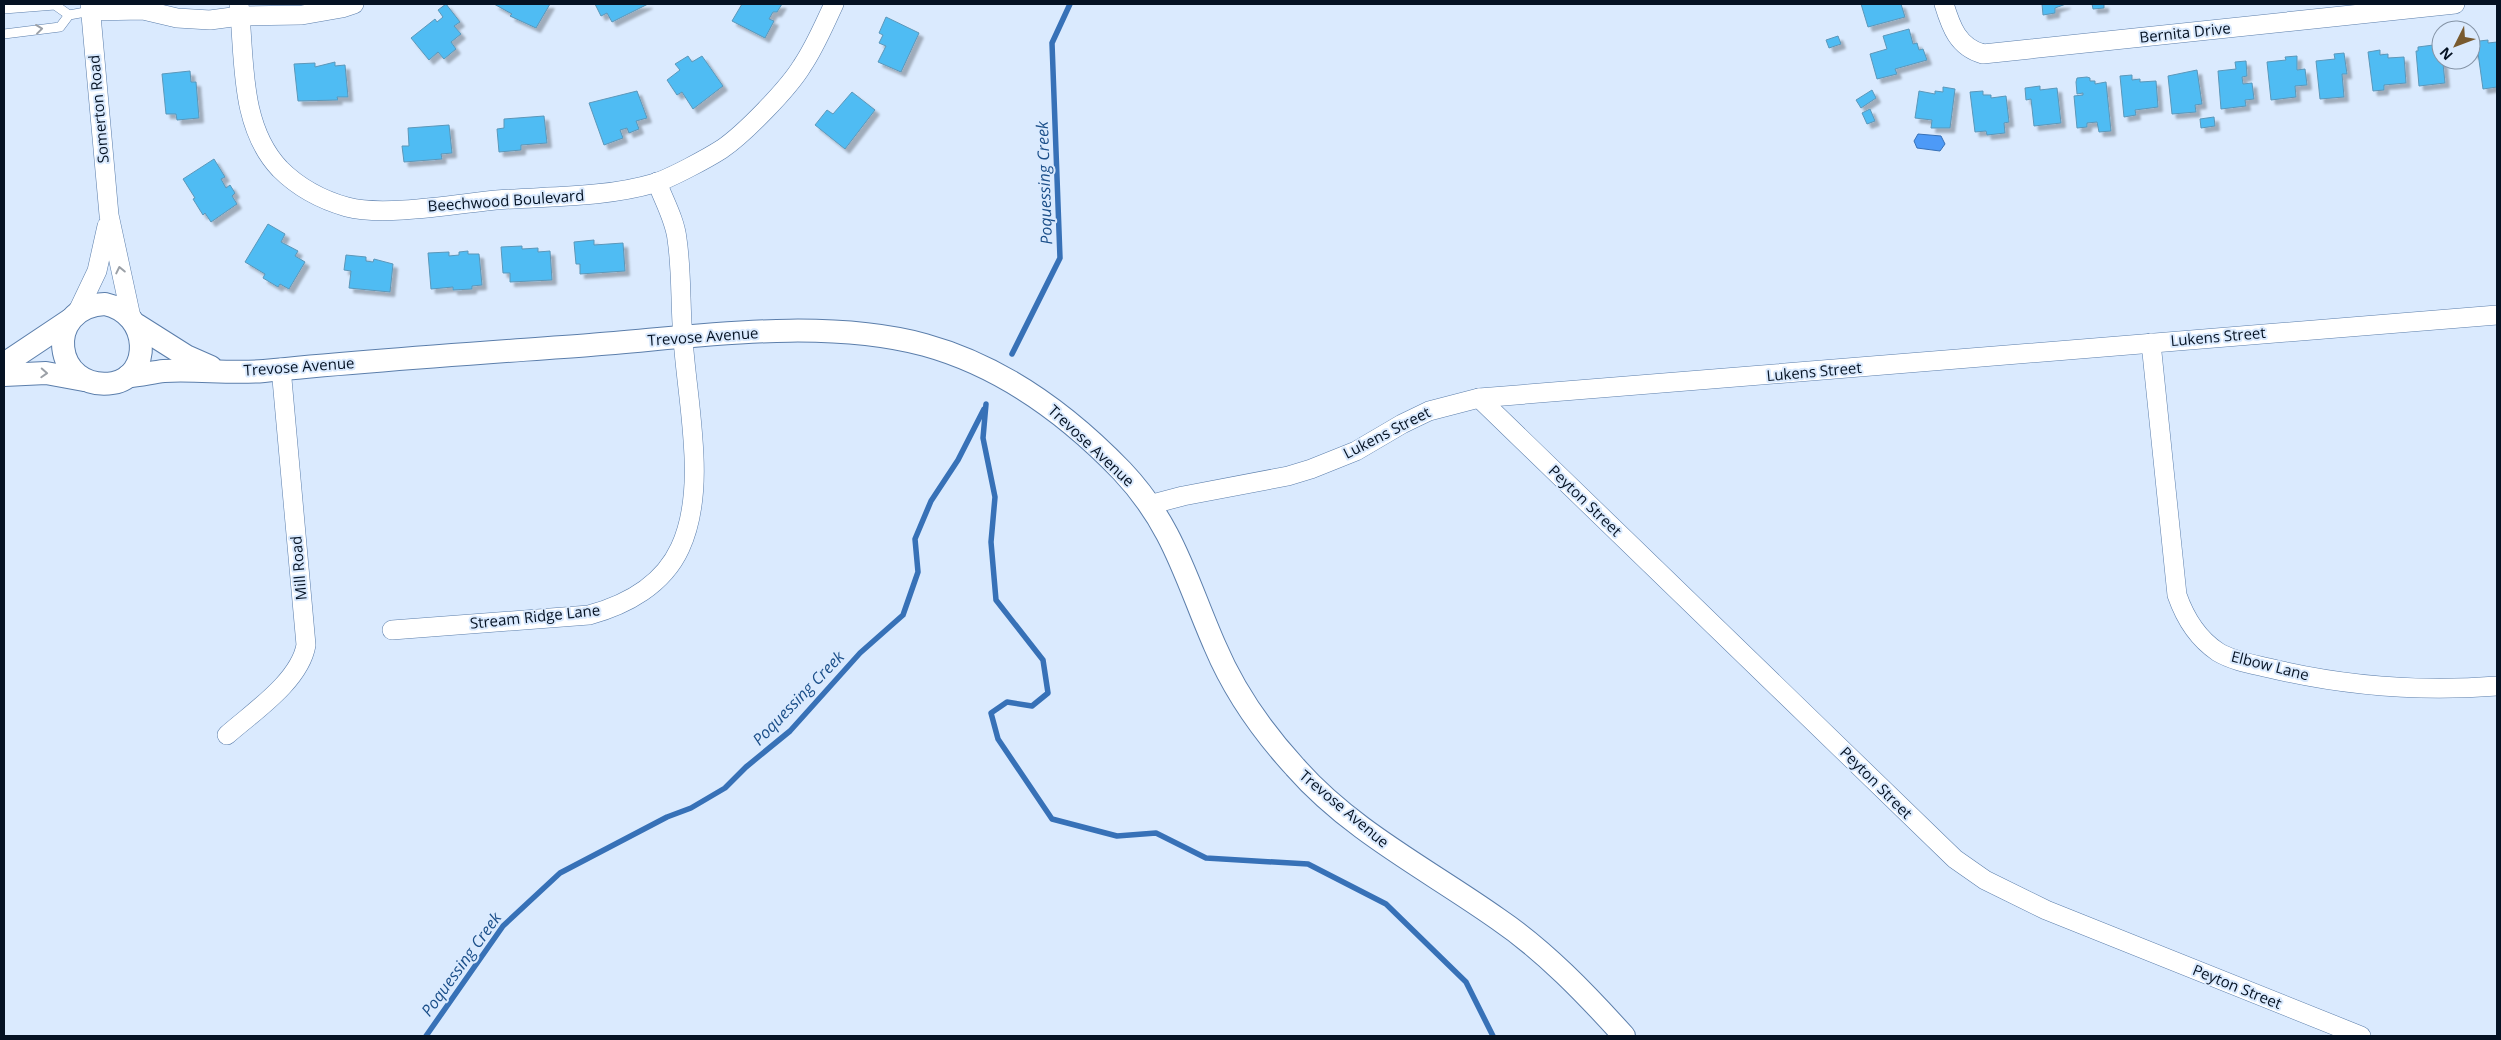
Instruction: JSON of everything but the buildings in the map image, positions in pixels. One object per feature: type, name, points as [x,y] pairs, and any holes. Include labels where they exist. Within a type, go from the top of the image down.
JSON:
[{"type":"street","points":[[90,7],[143,10],[193,20],[240,10],[302,15],[354,4]]},
{"type":"street","name":"Beechwood Boulevard","points":[[240,10],[245,82],[252,118],[263,147],[280,169],[309,192],[348,207],[389,210],[520,198],[589,195],[657,182],[722,149],[768,107],[802,68],[834,4]]},
{"type":"street","name":"Bernita Drive","points":[[1944,4],[1951,25],[1962,44],[1970,50],[1983,54],[2455,4]]},
{"type":"street","name":"Somerton Road","points":[[90,7],[109,215],[134,321]]},
{"type":"street","name":"Stream Ridge Lane","points":[[392,630],[588,615],[607,610],[633,598],[651,586],[667,569],[680,549],[691,519],[695,477],[682,338],[677,239],[657,182]]},
{"type":"street","name":"Somerton Road","points":[[74,316],[97,271],[102,255],[109,215]]},
{"type":"street","points":[[4,364],[74,316],[95,305],[105,304],[124,311],[134,321],[140,335],[140,354],[128,376],[112,383],[94,383],[46,373],[4,375]]},
{"type":"street","name":"Lukens Street","points":[[1149,505],[1183,496],[1288,476],[1311,469],[1356,451],[1402,424],[1429,411],[1479,398],[2497,315]]},
{"type":"street","points":[[74,316],[65,329],[62,348],[70,367],[84,380]]},
{"type":"street","name":"Trevose Avenue","points":[[134,321],[186,356],[222,370]]},
{"type":"street","name":"Trevose Avenue","points":[[128,376],[169,371],[261,371],[772,332],[860,334],[922,344],[984,368],[1022,388],[1067,420],[1121,470],[1149,505],[1178,552],[1228,673],[1260,725],[1300,773],[1363,829],[1502,922],[1533,946],[1578,986],[1624,1036]]},
{"type":"street","name":"Elbow Lane","points":[[2150,342],[2177,594],[2182,612],[2204,642],[2220,653],[2237,660],[2295,674],[2345,682],[2446,689],[2497,686]]},
{"type":"street","name":"Mill Road","points":[[227,735],[299,668],[306,645],[281,368]]},
{"type":"street","name":"Peyton Street","points":[[1479,398],[1955,859],[1985,880],[2046,910],[2361,1036]]},
{"type":"lane","points":[[4,9],[55,5],[69,15]]},
{"type":"lane","points":[[4,34],[60,27],[69,15],[90,7]]},
{"type":"water","points":[[1918,134],[1941,136],[1945,144],[1940,151],[1917,148],[1914,141]]},
{"type":"waterway","name":"Poquessing Creek","points":[[1012,354],[1060,258],[1052,43],[1070,4]]},
{"type":"waterway","points":[[986,404],[983,438],[995,497],[991,542],[996,600],[1043,660],[1048,693],[1032,706],[1007,702],[991,713],[998,739],[1052,819],[1117,836],[1156,833],[1206,858],[1308,864],[1386,904],[1466,982],[1493,1036]]},
{"type":"waterway","name":"Poquessing Creek","points":[[426,1036],[503,926],[560,873],[667,817],[691,808],[725,788],[746,767],[790,731],[860,653],[903,615],[918,572],[915,539],[931,501],[958,460],[984,409]]}]
